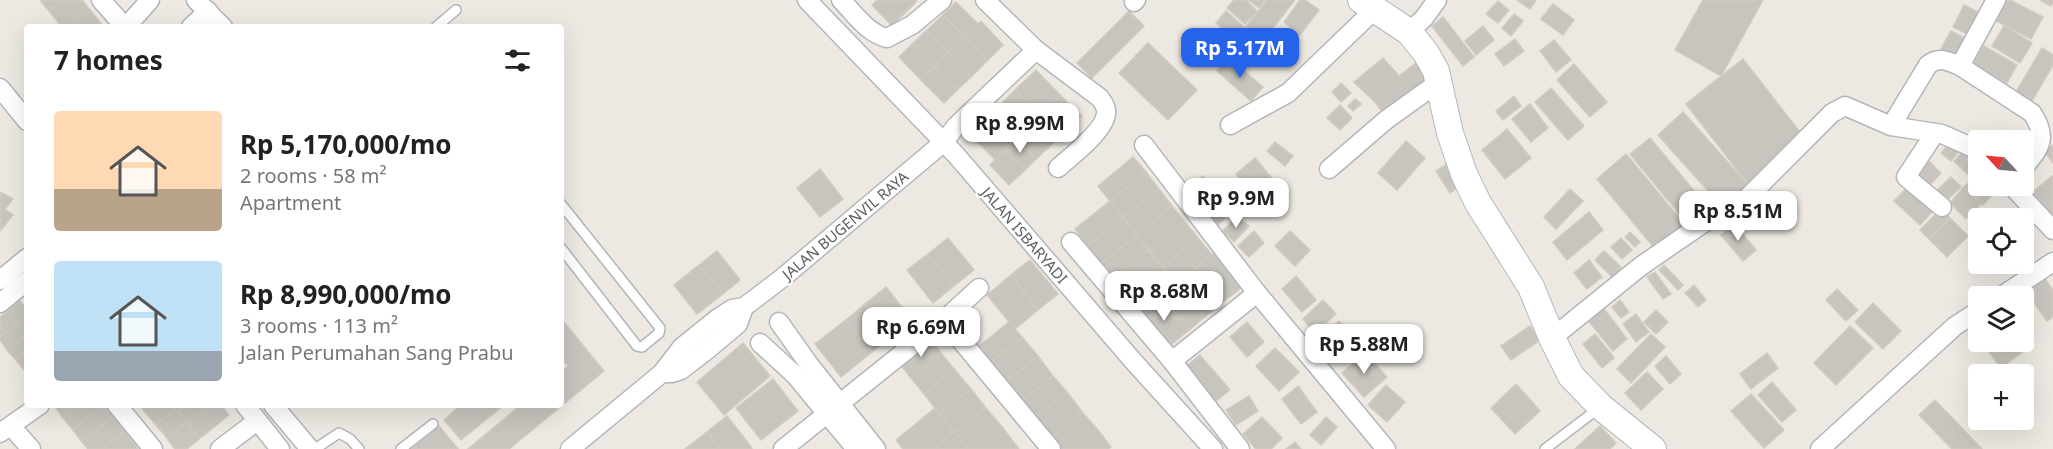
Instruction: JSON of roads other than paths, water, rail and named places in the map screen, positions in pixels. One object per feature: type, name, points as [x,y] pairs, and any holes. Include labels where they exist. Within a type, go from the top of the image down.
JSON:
[{"type":"street","points":[[101,0],[122,24]]},
{"type":"street","points":[[128,24],[150,0]]},
{"type":"street","name":"JALAN ISBARYADI","points":[[807,0],[944,142],[1134,362],[1213,449]]},
{"type":"street","points":[[841,0],[867,28],[887,38],[912,25],[942,0]]},
{"type":"street","points":[[985,0],[1036,50],[1100,98],[1106,108],[1107,114],[1102,126],[1058,168]]},
{"type":"street","points":[[1409,32],[1424,18],[1437,0]]},
{"type":"street","points":[[1960,66],[1996,0]]},
{"type":"street","points":[[1230,125],[1288,93],[1367,5],[1409,32],[1426,53],[1436,71],[1450,133],[1464,174],[1478,203],[1531,287],[1571,376],[1601,407],[1653,449]]},
{"type":"street","points":[[193,24],[202,6],[220,24]]},
{"type":"street","name":"JALAN BUGENVIL RAYA","points":[[570,449],[662,373],[681,370],[738,324],[744,307],[781,279],[944,142],[956,126],[1036,50]]},
{"type":"street","points":[[1891,126],[1928,65],[1934,60],[1941,59],[1960,66],[2032,113],[2040,125],[2042,138],[2034,155]]},
{"type":"street","points":[[1329,169],[1386,120],[1439,82]]},
{"type":"street","points":[[0,88],[24,118]]},
{"type":"street","points":[[1552,338],[1641,266],[1708,220],[1739,206],[1832,113],[1845,106],[1891,126],[1935,133],[1968,146]]},
{"type":"street","points":[[1935,133],[1906,177],[1942,207]]},
{"type":"street","points":[[1144,145],[1257,293],[1380,447]]},
{"type":"street","points":[[2021,196],[2053,230]]},
{"type":"street","points":[[1071,243],[1172,361],[1240,449]]},
{"type":"street","points":[[0,280],[24,260]]},
{"type":"street","points":[[2017,286],[2053,262]]},
{"type":"street","points":[[0,303],[24,283]]},
{"type":"street","points":[[783,449],[944,320],[979,288]]},
{"type":"street","points":[[1172,361],[1257,293]]},
{"type":"street","points":[[1820,449],[1955,326],[1968,318]]},
{"type":"street","points":[[944,320],[1050,449]]},
{"type":"street","points":[[779,322],[808,363],[856,449]]},
{"type":"street","points":[[760,342],[876,449]]},
{"type":"street","points":[[31,449],[6,429],[36,408]]},
{"type":"street","points":[[119,408],[153,449]]},
{"type":"street","points":[[247,408],[280,449]]},
{"type":"street","points":[[276,408],[310,449]]},
{"type":"street","points":[[220,449],[257,421]]},
{"type":"lane","points":[[440,24],[456,10]]},
{"type":"lane","points":[[564,208],[660,328],[659,333],[642,347],[637,346],[564,252]]},
{"type":"lane","points":[[1545,449],[1601,407]]},
{"type":"lane","points":[[401,449],[433,424]]},
{"type":"lane","points":[[315,449],[339,434],[351,439],[359,449]]}]
